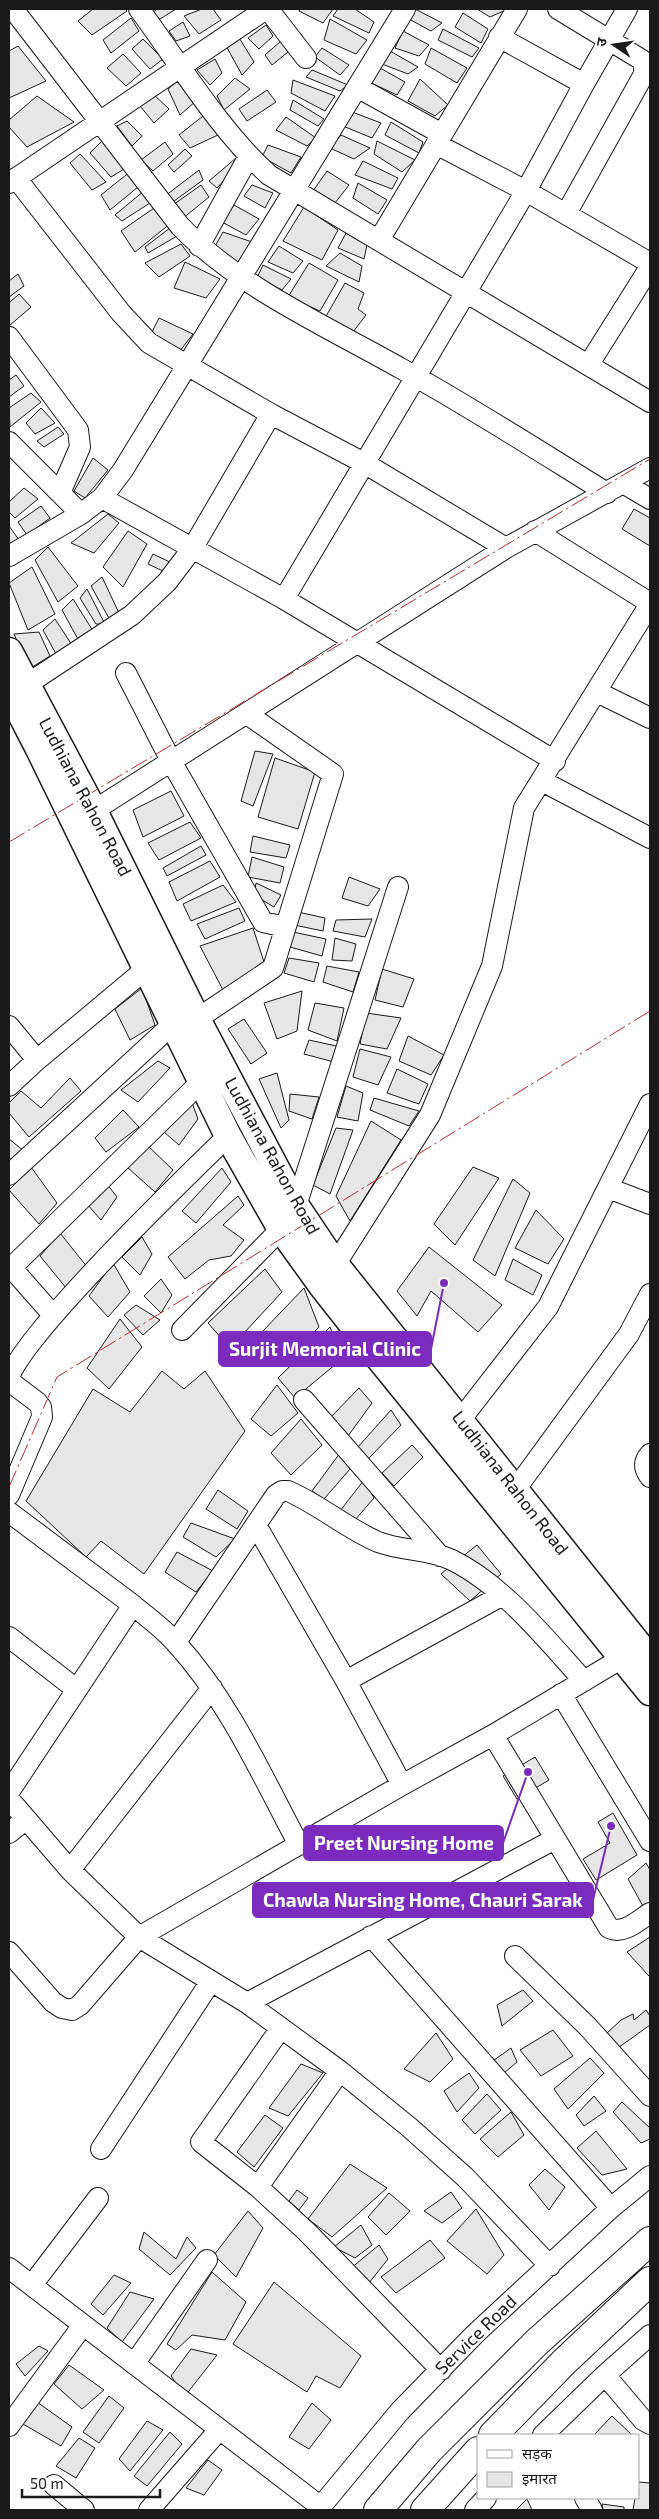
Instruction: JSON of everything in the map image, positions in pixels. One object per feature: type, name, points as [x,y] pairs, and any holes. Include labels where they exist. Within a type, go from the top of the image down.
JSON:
[{"type":"highway","points":[[378,2510],[429,2450],[469,2409],[595,2288],[650,2241]]},
{"type":"highway","points":[[494,2434],[564,2362],[650,2281]]},
{"type":"highway","points":[[425,2510],[477,2452]]},
{"type":"main road","name":"Ludhiana Rahon Road","points":[[9,651],[18,688],[186,1021],[296,1206],[453,1430],[650,1692]]},
{"type":"main road","name":"Ludhiana Rahon Road","points":[[84,817],[146,969],[186,1021],[202,1081],[228,1136],[281,1229],[322,1286],[453,1430],[515,1490],[650,1659]]},
{"type":"street","points":[[13,9],[180,226],[199,246],[240,277],[615,488],[650,499]]},
{"type":"street","points":[[139,9],[249,156],[269,175],[650,402]]},
{"type":"street","points":[[306,58],[267,9],[181,65],[13,181],[134,329],[149,343],[271,414],[364,463],[506,548]]},
{"type":"street","points":[[9,556],[81,514],[102,498],[123,470],[405,9]]},
{"type":"street","points":[[379,240],[517,9]]},
{"type":"street","points":[[558,9],[642,60],[644,66],[644,74],[566,214]]},
{"type":"street","points":[[284,599],[526,191],[627,9]]},
{"type":"street","points":[[499,37],[584,84]]},
{"type":"street","points":[[357,87],[439,139],[650,265],[589,364]]},
{"type":"street","points":[[199,246],[249,156]]},
{"type":"street","points":[[9,337],[78,430],[80,446],[60,493]]},
{"type":"street","points":[[18,688],[132,615],[167,582],[192,549],[271,414]]},
{"type":"street","points":[[9,442],[81,514]]},
{"type":"street","points":[[84,817],[506,548],[650,468]]},
{"type":"street","points":[[102,498],[284,599],[555,761]]},
{"type":"street","points":[[322,1286],[430,1115],[492,966],[524,808],[555,761],[650,603],[534,531]]},
{"type":"street","points":[[126,673],[171,761],[263,922],[285,927]]},
{"type":"street","points":[[596,692],[650,718]]},
{"type":"street","points":[[9,1175],[186,1021],[272,968],[333,774],[247,714]]},
{"type":"street","points":[[542,781],[650,838]]},
{"type":"street","points":[[296,1206],[398,887]]},
{"type":"street","points":[[9,1086],[37,1060],[146,969]]},
{"type":"street","points":[[9,1026],[37,1060]]},
{"type":"street","points":[[53,1314],[10,1267],[202,1081]]},
{"type":"street","points":[[453,1430],[548,1307],[650,1104]]},
{"type":"street","points":[[9,1494],[42,1417],[41,1407],[13,1385],[9,1375],[12,1368],[53,1314],[141,1222],[228,1136]]},
{"type":"street","points":[[608,1188],[650,1204]]},
{"type":"street","points":[[182,1330],[281,1229]]},
{"type":"street","points":[[515,1490],[629,1334],[650,1294]]},
{"type":"street","points":[[304,1400],[440,1556]]},
{"type":"street","points":[[650,1454],[645,1459],[645,1470],[650,1478]]},
{"type":"street","points":[[176,1642],[276,1495],[282,1491],[288,1491],[378,1542],[402,1549],[440,1556],[478,1577],[542,1634],[584,1681]]},
{"type":"street","points":[[9,1512],[133,1605],[176,1642],[212,1688],[238,1730],[299,1845]]},
{"type":"street","points":[[256,1525],[346,1682],[402,1785]]},
{"type":"street","points":[[346,1682],[501,1596]]},
{"type":"street","points":[[9,1792],[133,1605]]},
{"type":"street","points":[[9,1637],[76,1689]]},
{"type":"street","points":[[9,1952],[53,2002],[62,2008],[72,2010],[80,2005],[139,1937],[402,1785],[493,1735],[624,1657]]},
{"type":"street","points":[[70,1870],[212,1688]]},
{"type":"street","points":[[561,1694],[650,1841]]},
{"type":"street","points":[[493,1735],[608,1928],[615,1931],[621,1930],[650,1913]]},
{"type":"street","points":[[9,1799],[24,1820],[70,1870],[139,1937],[247,2003],[340,2072],[409,2127],[465,2178],[550,2266]]},
{"type":"street","points":[[9,1833],[24,1820]]},
{"type":"street","points":[[247,2003],[555,1840]]},
{"type":"street","points":[[371,1936],[610,2208]]},
{"type":"street","points":[[515,1956],[588,2027],[650,2096]]},
{"type":"street","points":[[101,2149],[211,1981]]},
{"type":"street","points":[[281,2028],[201,2142],[258,2188],[307,2232],[441,2370]]},
{"type":"street","points":[[258,2188],[340,2072]]},
{"type":"street","name":"Service Road","points":[[319,2508],[400,2411],[475,2334],[610,2208],[650,2176]]},
{"type":"street","points":[[32,2286],[98,2198]]},
{"type":"street","points":[[134,2364],[207,2260]]},
{"type":"street","points":[[9,2268],[319,2508]]},
{"type":"street","points":[[9,2425],[83,2324]]},
{"type":"street","points":[[544,2434],[605,2374],[650,2335]]},
{"type":"street","points":[[605,2374],[643,2420],[650,2424]]},
{"type":"street","points":[[149,2510],[219,2430]]},
{"type":"street","points":[[54,2485],[84,2510]]},
{"type":"street","points":[[475,2510],[485,2499]]},
{"type":"street","points":[[586,2499],[592,2510]]},
{"type":"building","points":[[93,9],[125,9],[127,11],[92,35],[78,21]]},
{"type":"building","points":[[157,9],[176,9],[160,19],[152,13]]},
{"type":"building","points":[[202,9],[213,9],[221,20],[199,34],[184,16]]},
{"type":"building","points":[[300,9],[333,9],[323,23],[299,11]]},
{"type":"building","points":[[338,9],[355,9],[374,22],[369,33],[333,16]]},
{"type":"building","points":[[415,9],[442,23],[431,31],[409,19]]},
{"type":"building","points":[[477,9],[504,9],[506,10],[490,17]]},
{"type":"building","points":[[463,13],[488,29],[481,43],[455,27]]},
{"type":"building","points":[[131,18],[139,31],[111,53],[103,40]]},
{"type":"building","points":[[330,19],[367,40],[356,54],[324,40]]},
{"type":"building","points":[[183,22],[190,36],[176,41],[169,31]]},
{"type":"building","points":[[266,25],[273,36],[259,49],[248,38]]},
{"type":"building","points":[[443,29],[479,48],[472,57],[438,40]]},
{"type":"building","points":[[403,31],[429,45],[419,56],[395,48]]},
{"type":"building","points":[[238,36],[254,62],[242,75],[225,44]]},
{"type":"building","points":[[143,39],[163,59],[150,69],[132,49]]},
{"type":"building","points":[[281,41],[288,52],[272,65],[265,55]]},
{"type":"building","points":[[18,46],[46,81],[9,98],[9,51]]},
{"type":"building","points":[[322,48],[349,65],[340,75],[315,57]]},
{"type":"building","points":[[431,48],[467,68],[457,83],[425,64]]},
{"type":"building","points":[[390,51],[418,67],[408,74],[382,64]]},
{"type":"building","points":[[123,54],[141,73],[126,86],[107,68]]},
{"type":"building","points":[[215,59],[222,73],[210,85],[197,70]]},
{"type":"building","points":[[380,68],[405,82],[397,95],[369,82]]},
{"type":"building","points":[[312,70],[348,85],[340,91],[306,77]]},
{"type":"building","points":[[235,78],[250,89],[224,110],[217,96]]},
{"type":"building","points":[[180,79],[197,100],[180,115],[168,89]]},
{"type":"building","points":[[420,79],[448,105],[435,116],[408,101]]},
{"type":"building","points":[[293,80],[335,96],[325,111],[291,93]]},
{"type":"building","points":[[267,90],[276,102],[247,121],[239,109]]},
{"type":"building","points":[[152,93],[169,109],[154,123],[140,106]]},
{"type":"building","points":[[37,96],[74,122],[27,147],[9,127],[9,120]]},
{"type":"building","points":[[293,100],[324,119],[318,126],[290,110]]},
{"type":"building","points":[[352,112],[381,123],[372,138],[343,126]]},
{"type":"building","points":[[203,116],[218,135],[190,148],[179,135]]},
{"type":"building","points":[[286,117],[316,138],[307,146],[276,130]]},
{"type":"building","points":[[127,121],[142,136],[132,146],[117,126]]},
{"type":"building","points":[[391,122],[423,142],[419,153],[385,135]]},
{"type":"building","points":[[341,135],[370,148],[354,159],[330,148]]},
{"type":"building","points":[[104,139],[129,166],[111,177],[90,153]]},
{"type":"building","points":[[377,141],[415,160],[402,172],[374,154]]},
{"type":"building","points":[[165,142],[173,154],[153,171],[141,160]]},
{"type":"building","points":[[268,145],[301,157],[291,173],[262,157]]},
{"type":"building","points":[[185,149],[192,156],[174,172],[168,165]]},
{"type":"building","points":[[80,154],[106,182],[92,190],[70,163]]},
{"type":"building","points":[[236,158],[238,165],[217,188],[209,181]]},
{"type":"building","points":[[363,161],[398,178],[392,189],[355,175]]},
{"type":"building","points":[[199,170],[203,180],[170,204],[165,196]]},
{"type":"building","points":[[131,171],[138,187],[110,210],[101,195]]},
{"type":"building","points":[[327,171],[349,185],[335,203],[313,191]]},
{"type":"building","points":[[358,183],[387,200],[378,214],[353,198]]},
{"type":"building","points":[[201,185],[209,197],[182,219],[173,205]]},
{"type":"building","points":[[252,185],[273,193],[265,208],[244,196]]},
{"type":"building","points":[[145,190],[153,201],[122,221],[115,215]]},
{"type":"building","points":[[234,205],[259,219],[246,235],[222,222]]},
{"type":"building","points":[[304,207],[338,230],[322,260],[283,241]]},
{"type":"building","points":[[154,208],[171,223],[135,252],[121,231]]},
{"type":"building","points":[[170,228],[177,236],[148,253],[145,247]]},
{"type":"building","points":[[223,232],[255,243],[238,264],[213,250]]},
{"type":"building","points":[[346,233],[367,245],[364,259],[338,248]]},
{"type":"building","points":[[181,244],[190,256],[159,277],[145,263]]},
{"type":"building","points":[[279,246],[303,261],[293,273],[268,262]]},
{"type":"building","points":[[340,253],[362,266],[359,282],[326,266]]},
{"type":"building","points":[[185,262],[220,279],[206,298],[174,288]]},
{"type":"building","points":[[309,263],[338,280],[320,311],[288,297]]},
{"type":"building","points":[[263,265],[291,279],[282,290],[257,278]]},
{"type":"building","points":[[18,274],[24,286],[9,297],[9,281]]},
{"type":"building","points":[[345,283],[364,293],[358,309],[366,315],[353,332],[325,318]]},
{"type":"building","points":[[19,294],[31,307],[9,326],[9,303]]},
{"type":"building","points":[[159,318],[193,334],[179,352],[150,336]]},
{"type":"building","points":[[16,375],[24,386],[9,397],[9,380]]},
{"type":"building","points":[[31,393],[41,402],[10,427],[9,408]]},
{"type":"building","points":[[41,408],[55,423],[35,434],[26,423]]},
{"type":"building","points":[[58,427],[64,434],[44,447],[37,441]]},
{"type":"building","points":[[93,458],[108,470],[85,498],[74,491]]},
{"type":"building","points":[[24,488],[38,499],[15,518],[9,512],[9,502]]},
{"type":"building","points":[[41,506],[50,518],[27,535],[18,522]]},
{"type":"building","points":[[634,509],[650,518],[650,546],[622,529]]},
{"type":"building","points":[[108,514],[119,523],[94,553],[71,543]]},
{"type":"building","points":[[9,526],[22,544],[9,549]]},
{"type":"building","points":[[128,531],[147,544],[123,587],[103,567]]},
{"type":"building","points":[[48,547],[78,586],[58,602],[35,560]]},
{"type":"building","points":[[153,554],[174,564],[165,572],[148,564]]},
{"type":"building","points":[[32,567],[55,614],[28,630],[9,583]]},
{"type":"building","points":[[102,577],[119,613],[110,620],[91,586]]},
{"type":"building","points":[[87,589],[105,624],[96,624],[80,598]]},
{"type":"building","points":[[73,599],[93,631],[79,641],[62,610]]},
{"type":"building","points":[[55,619],[72,645],[56,654],[43,630]]},
{"type":"building","points":[[39,632],[50,656],[29,669],[14,634]]},
{"type":"building","points":[[255,751],[273,754],[253,806],[241,801]]},
{"type":"building","points":[[275,758],[315,772],[298,829],[258,817]]},
{"type":"building","points":[[171,791],[184,816],[143,837],[133,810]]},
{"type":"building","points":[[190,822],[201,838],[159,860],[148,843]]},
{"type":"building","points":[[253,836],[290,845],[286,858],[250,852]]},
{"type":"building","points":[[201,846],[206,855],[167,876],[163,868]]},
{"type":"building","points":[[252,857],[284,867],[280,883],[248,877]]},
{"type":"building","points":[[210,861],[220,877],[177,901],[169,882]]},
{"type":"building","points":[[349,877],[380,889],[368,906],[342,898]]},
{"type":"building","points":[[256,883],[281,895],[274,907],[254,895]]},
{"type":"building","points":[[223,885],[236,902],[191,921],[183,904]]},
{"type":"building","points":[[239,908],[245,921],[205,939],[197,924]]},
{"type":"building","points":[[298,912],[325,918],[323,931],[294,925]]},
{"type":"building","points":[[372,919],[365,937],[333,931],[336,920]]},
{"type":"building","points":[[253,928],[264,962],[223,990],[200,946]]},
{"type":"building","points":[[293,932],[326,939],[322,956],[290,947]]},
{"type":"building","points":[[335,938],[356,944],[352,961],[332,960]]},
{"type":"building","points":[[289,958],[319,963],[314,982],[284,973]]},
{"type":"building","points":[[327,966],[359,972],[353,992],[323,982]]},
{"type":"building","points":[[382,969],[414,979],[403,1007],[375,1000]]},
{"type":"building","points":[[142,988],[155,1025],[130,1040],[115,1009]]},
{"type":"building","points":[[302,991],[297,1031],[277,1039],[264,1003]]},
{"type":"building","points":[[315,1003],[344,1008],[337,1041],[308,1030]]},
{"type":"building","points":[[366,1013],[401,1018],[387,1049],[360,1044]]},
{"type":"building","points":[[244,1019],[267,1053],[251,1064],[228,1029]]},
{"type":"building","points":[[408,1036],[444,1055],[431,1075],[399,1061]]},
{"type":"building","points":[[309,1040],[341,1047],[334,1062],[304,1054]]},
{"type":"building","points":[[360,1049],[391,1057],[378,1085],[353,1077]]},
{"type":"building","points":[[158,1061],[170,1068],[138,1102],[121,1090]]},
{"type":"building","points":[[397,1069],[428,1084],[419,1104],[387,1093]]},
{"type":"building","points":[[277,1073],[289,1120],[281,1128],[259,1079]]},
{"type":"building","points":[[70,1078],[81,1091],[29,1137],[9,1113],[9,1103],[21,1091],[41,1108]]},
{"type":"building","points":[[346,1086],[363,1093],[358,1121],[337,1117]]},
{"type":"building","points":[[290,1094],[319,1097],[312,1119],[289,1111]]},
{"type":"building","points":[[374,1098],[419,1111],[409,1126],[370,1110]]},
{"type":"building","points":[[191,1100],[198,1119],[179,1145],[164,1132]]},
{"type":"building","points":[[123,1110],[139,1127],[106,1152],[95,1138]]},
{"type":"building","points":[[371,1121],[401,1140],[350,1221],[336,1196]]},
{"type":"building","points":[[336,1128],[353,1130],[330,1194],[313,1185]]},
{"type":"building","points":[[9,1139],[24,1151],[9,1160]]},
{"type":"building","points":[[148,1146],[173,1170],[155,1192],[127,1167]]},
{"type":"building","points":[[31,1167],[57,1203],[39,1224],[9,1190]]},
{"type":"building","points":[[473,1167],[499,1178],[455,1245],[434,1224]]},
{"type":"building","points":[[222,1168],[231,1182],[196,1223],[182,1211]]},
{"type":"building","points":[[513,1179],[530,1193],[495,1276],[473,1260]]},
{"type":"building","points":[[107,1184],[117,1197],[101,1220],[87,1204]]},
{"type":"building","points":[[238,1196],[244,1205],[223,1225],[244,1240],[231,1256],[209,1260],[185,1279],[168,1257]]},
{"type":"building","points":[[536,1210],[564,1239],[548,1264],[515,1248]]},
{"type":"building","points":[[60,1233],[88,1268],[67,1289],[40,1256]]},
{"type":"building","points":[[142,1237],[152,1254],[140,1275],[122,1257]]},
{"type":"building","points":[[429,1247],[502,1305],[478,1332],[431,1291],[417,1316],[397,1291]]},
{"type":"building","points":[[513,1259],[542,1275],[533,1295],[505,1280]]},
{"type":"building","points":[[113,1263],[130,1292],[108,1317],[89,1296]]},
{"type":"building","points":[[265,1269],[282,1292],[230,1348],[208,1323]]},
{"type":"building","points":[[161,1279],[172,1295],[161,1313],[144,1296]]},
{"type":"building","points":[[304,1288],[319,1327],[288,1359],[261,1333]]},
{"type":"building","points":[[136,1305],[160,1320],[143,1335],[124,1315]]},
{"type":"building","points":[[120,1319],[142,1347],[109,1389],[87,1368]]},
{"type":"building","points":[[330,1327],[342,1359],[295,1398],[278,1378]]},
{"type":"building","points":[[162,1371],[184,1389],[205,1371],[245,1431],[144,1574],[101,1541],[86,1557],[26,1501],[93,1389],[130,1412]]},
{"type":"building","points":[[277,1385],[298,1413],[271,1436],[251,1419]]},
{"type":"building","points":[[359,1388],[372,1403],[348,1436],[330,1418]]},
{"type":"building","points":[[391,1410],[401,1425],[368,1459],[358,1447]]},
{"type":"building","points":[[301,1419],[322,1445],[291,1475],[271,1453]]},
{"type":"building","points":[[412,1445],[423,1457],[394,1486],[382,1473]]},
{"type":"building","points":[[340,1453],[350,1469],[324,1499],[312,1491]]},
{"type":"building","points":[[364,1480],[374,1498],[355,1520],[340,1511]]},
{"type":"building","points":[[218,1490],[248,1511],[237,1529],[206,1509]]},
{"type":"building","points":[[191,1523],[235,1539],[216,1557],[183,1537]]},
{"type":"building","points":[[477,1545],[501,1574],[470,1601],[441,1574]]},
{"type":"building","points":[[177,1552],[213,1571],[196,1592],[165,1572]]},
{"type":"building","points":[[535,1757],[549,1780],[517,1799],[503,1776]]},
{"type":"building","points":[[613,1813],[637,1855],[596,1880],[583,1859],[610,1843],[598,1822]]},
{"type":"building","points":[[646,1863],[650,1870],[650,1903],[644,1908],[628,1879]]},
{"type":"building","points":[[650,1937],[650,1975],[649,1976],[627,1952]]},
{"type":"building","points":[[523,1990],[533,2001],[502,2026],[497,2005]]},
{"type":"building","points":[[646,2010],[650,2016],[650,2025],[615,2050],[606,2034],[621,2020],[633,2014],[634,2020]]},
{"type":"building","points":[[553,2030],[573,2056],[541,2076],[520,2050]]},
{"type":"building","points":[[436,2033],[453,2059],[430,2082],[404,2069]]},
{"type":"building","points":[[511,2048],[517,2062],[504,2073],[490,2063]]},
{"type":"building","points":[[590,2058],[604,2073],[568,2109],[554,2089]]},
{"type":"building","points":[[301,2064],[323,2073],[288,2116],[269,2108]]},
{"type":"building","points":[[469,2073],[479,2088],[457,2112],[444,2091]]},
{"type":"building","points":[[487,2094],[501,2110],[475,2134],[462,2120]]},
{"type":"building","points":[[594,2096],[606,2111],[584,2126],[576,2115]]},
{"type":"building","points":[[622,2102],[650,2128],[650,2139],[641,2143],[613,2112]]},
{"type":"building","points":[[511,2112],[524,2135],[498,2157],[480,2139]]},
{"type":"building","points":[[265,2115],[283,2128],[254,2167],[237,2152]]},
{"type":"building","points":[[596,2131],[627,2169],[602,2175],[577,2148]]},
{"type":"building","points":[[350,2164],[387,2188],[332,2237],[308,2219]]},
{"type":"building","points":[[545,2169],[565,2187],[549,2210],[529,2185]]},
{"type":"building","points":[[297,2190],[308,2198],[299,2210],[289,2201]]},
{"type":"building","points":[[451,2192],[462,2208],[442,2223],[424,2211]]},
{"type":"building","points":[[389,2193],[410,2211],[386,2235],[368,2217]]},
{"type":"building","points":[[476,2209],[504,2255],[487,2274],[447,2241]]},
{"type":"building","points":[[248,2211],[263,2228],[236,2277],[214,2255]]},
{"type":"building","points":[[361,2225],[372,2245],[355,2258],[334,2247]]},
{"type":"building","points":[[144,2232],[176,2259],[187,2237],[196,2248],[170,2275],[139,2249]]},
{"type":"building","points":[[430,2240],[445,2258],[396,2293],[381,2277]]},
{"type":"building","points":[[379,2245],[388,2259],[365,2288],[350,2269]]},
{"type":"building","points":[[212,2272],[246,2302],[225,2340],[192,2335],[176,2350],[167,2344]]},
{"type":"building","points":[[114,2275],[131,2283],[103,2315],[91,2304]]},
{"type":"building","points":[[274,2282],[361,2356],[340,2388],[316,2376],[307,2392],[233,2344]]},
{"type":"building","points":[[130,2292],[154,2299],[122,2342],[107,2328]]},
{"type":"building","points":[[39,2346],[48,2351],[25,2376],[16,2364]]},
{"type":"building","points":[[191,2349],[217,2355],[185,2396],[171,2376]]},
{"type":"building","points":[[69,2365],[104,2390],[82,2409],[54,2384]]},
{"type":"building","points":[[109,2396],[124,2408],[99,2443],[83,2432]]},
{"type":"building","points":[[37,2402],[72,2427],[61,2446],[23,2424]]},
{"type":"building","points":[[312,2403],[331,2420],[309,2449],[289,2437]]},
{"type":"building","points":[[612,2416],[631,2434],[595,2434]]},
{"type":"building","points":[[147,2421],[163,2430],[130,2471],[119,2459]]},
{"type":"building","points":[[170,2432],[182,2444],[147,2486],[134,2476]]},
{"type":"building","points":[[79,2438],[95,2448],[76,2478],[56,2466]]},
{"type":"building","points":[[208,2460],[222,2470],[204,2495],[186,2488]]},
{"type":"building","points":[[639,2482],[650,2483],[650,2510],[633,2510],[635,2499],[639,2499]]},
{"type":"building","points":[[527,2499],[532,2510],[516,2510]]},
{"type":"building","points":[[602,2504],[624,2507],[624,2510],[603,2510]]},
{"type":"power","points":[[9,842],[650,459]]},
{"type":"power","points":[[9,1487],[57,1377],[650,1011]]},
{"type":"place","name":"Surjit Memorial Clinic","points":[[444,1283]]},
{"type":"place","name":"Preet Nursing Home","points":[[528,1772]]},
{"type":"place","name":"Chawla Nursing Home, Chauri Sarak","points":[[611,1826]]}]
